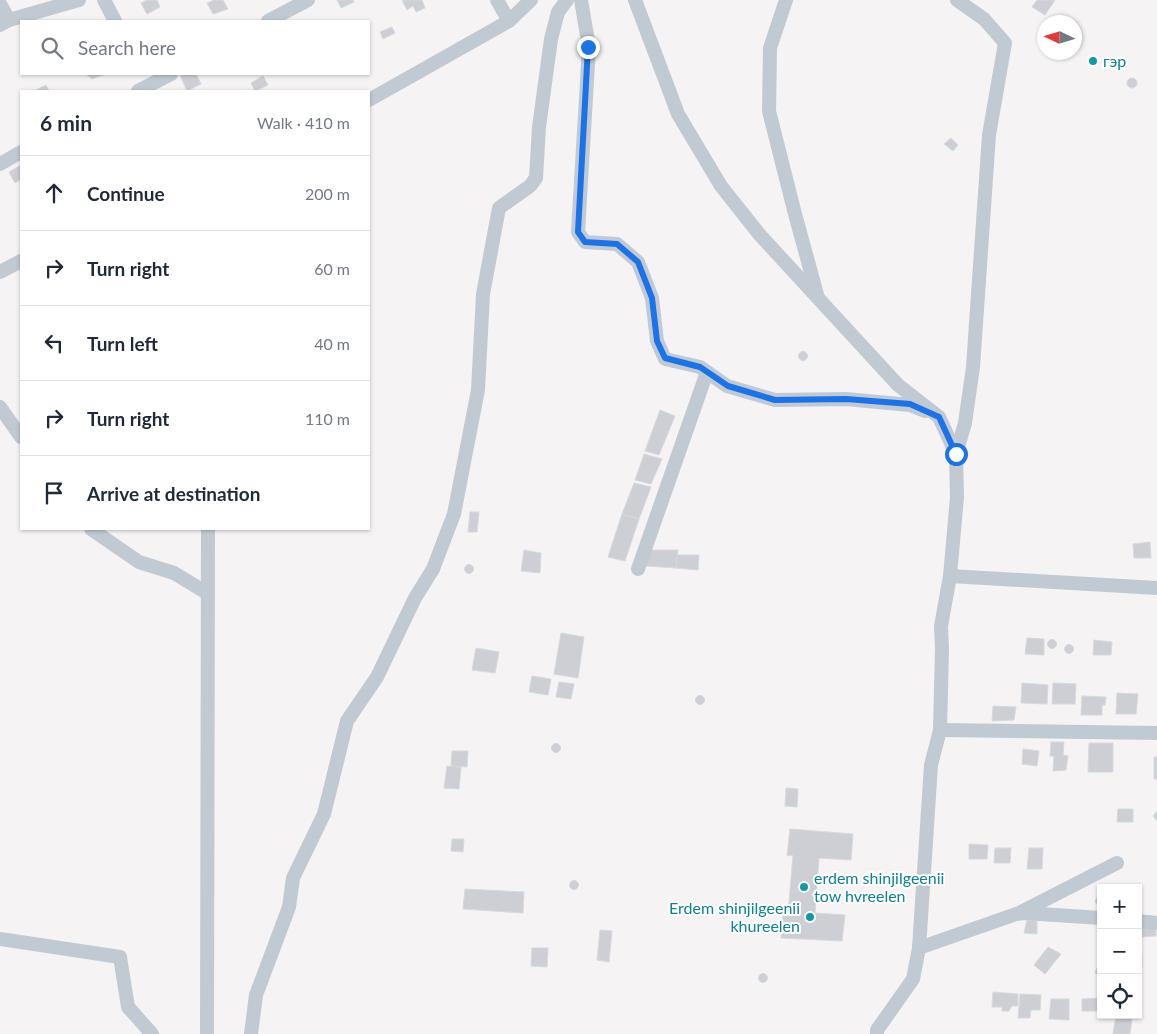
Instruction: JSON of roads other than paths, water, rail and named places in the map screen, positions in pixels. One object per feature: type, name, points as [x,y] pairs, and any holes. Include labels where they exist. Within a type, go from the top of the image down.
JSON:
[{"type":"street","points":[[0,4],[5,22],[79,0]]},
{"type":"street","points":[[104,0],[114,20]]},
{"type":"street","points":[[270,20],[308,0]]},
{"type":"street","points":[[497,0],[510,21]]},
{"type":"street","points":[[370,99],[510,21],[531,0]]},
{"type":"street","points":[[251,1034],[256,995],[289,907],[294,878],[324,814],[347,721],[377,677],[432,569],[454,514],[478,390],[483,294],[500,208],[530,186],[536,178],[539,127],[551,39],[558,12],[567,0]]},
{"type":"street","points":[[581,0],[588,47],[578,232],[585,242],[617,244],[638,262],[652,298],[657,341],[665,358],[700,367],[728,386],[775,400],[846,399],[910,404],[939,417]]},
{"type":"street","points":[[635,0],[678,114],[694,144],[732,200],[819,301],[898,385],[939,417],[956,454]]},
{"type":"street","points":[[786,0],[770,48],[769,111],[794,214],[819,301]]},
{"type":"street","points":[[877,1034],[913,979],[919,948],[931,765],[940,730],[940,626],[950,576],[957,496],[956,454],[965,423],[973,367],[989,135],[1005,43],[984,19],[957,0]]},
{"type":"street","points":[[145,85],[168,75]]},
{"type":"street","points":[[0,164],[20,153]]},
{"type":"street","points":[[0,272],[20,262]]},
{"type":"street","points":[[638,569],[707,372]]},
{"type":"street","points":[[0,407],[20,435]]},
{"type":"street","points":[[91,530],[139,562],[174,573],[207,593]]},
{"type":"street","points":[[207,1034],[208,530]]},
{"type":"street","points":[[950,576],[1157,588]]},
{"type":"street","points":[[940,730],[1157,733]]},
{"type":"street","points":[[919,948],[1016,914],[1117,863]]},
{"type":"street","points":[[1016,914],[1097,918]]},
{"type":"street","points":[[1142,921],[1157,922]]},
{"type":"street","points":[[0,939],[120,957],[128,1007],[152,1034]]},
{"type":"place","name":"гэр","points":[[1093,61]]},
{"type":"place","name":"erdem shinjilgeenii tow hvreelen","points":[[804,887]]},
{"type":"place","name":"Erdem shinjilgeenii khureelen","points":[[810,917]]}]
